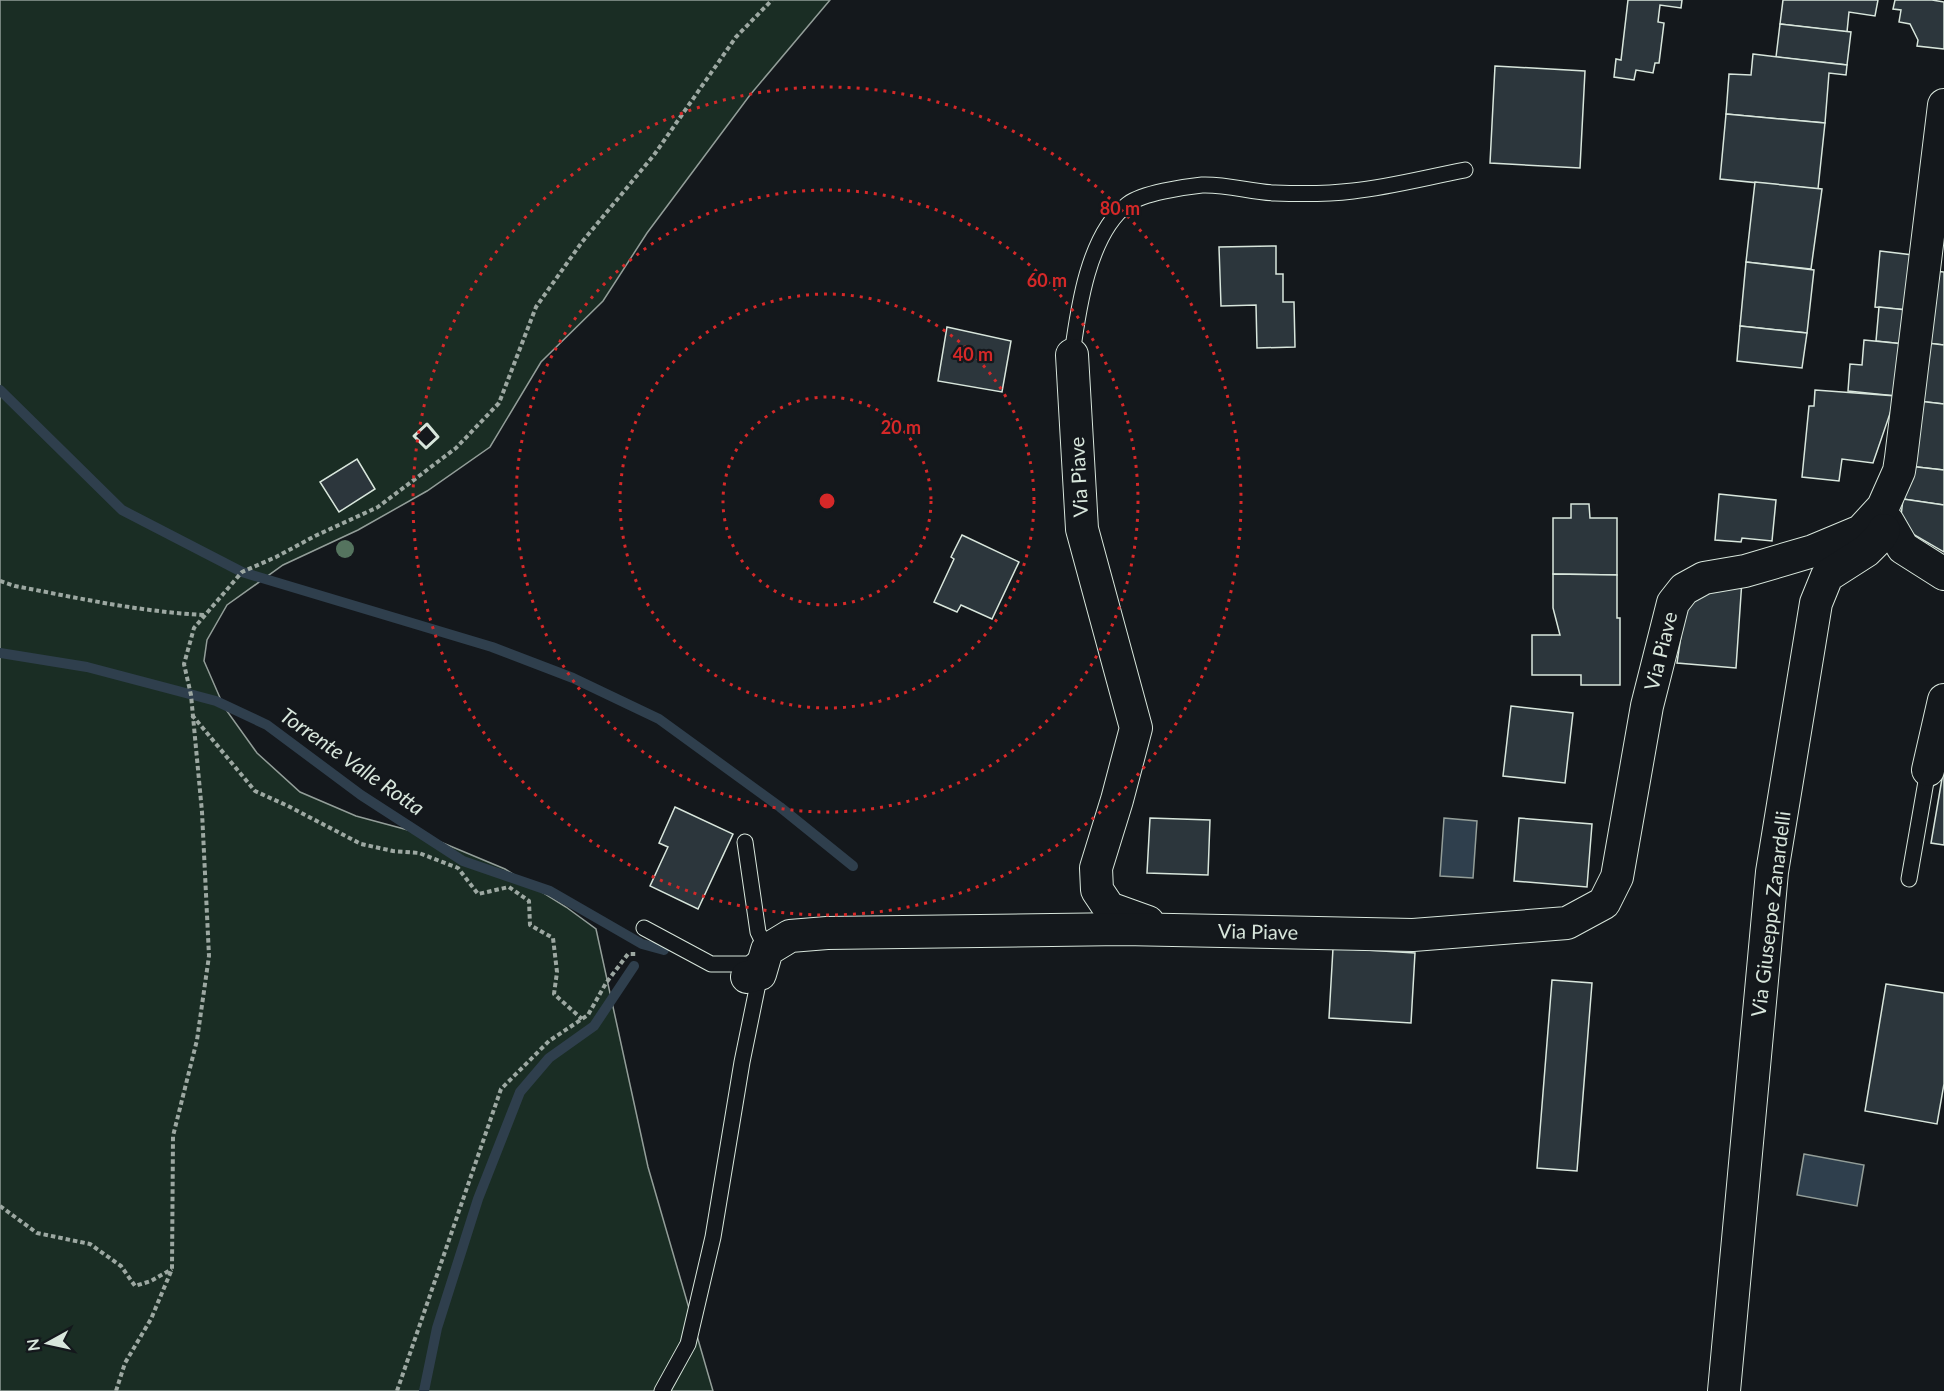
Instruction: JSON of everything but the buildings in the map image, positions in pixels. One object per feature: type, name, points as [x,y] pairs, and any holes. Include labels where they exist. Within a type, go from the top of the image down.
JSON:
[{"type":"street","name":"Via Piave","points":[[758,967],[790,936],[827,933],[1087,929],[1413,935],[1567,923],[1604,903],[1617,878],[1647,706],[1673,603],[1684,589],[1704,578],[1745,571],[1813,551],[1861,531],[1883,507],[1899,471],[1939,207],[1944,112]]},
{"type":"street","name":"Via Piave","points":[[1072,355],[1082,529],[1136,728],[1096,868],[1097,890],[1109,908],[1175,931]]},
{"type":"street","name":"Via Giuseppe Zanardelli","points":[[1725,1391],[1772,872],[1816,603],[1827,576],[1881,537],[1888,522],[1899,471]]},
{"type":"street","points":[[1888,522],[1903,548],[1944,574]]},
{"type":"street","points":[[1928,770],[1944,700]]},
{"type":"lane","points":[[1072,355],[1078,306],[1088,268],[1116,215],[1139,198],[1202,185],[1229,186],[1273,193],[1353,191],[1465,170]]},
{"type":"lane","points":[[1909,879],[1928,770]]},
{"type":"lane","points":[[662,1391],[688,1344],[713,1237],[758,967],[758,932],[745,842]]},
{"type":"lane","points":[[644,928],[711,964],[749,963],[758,967]]},
{"type":"path","points":[[116,1391],[125,1363],[152,1319],[172,1269],[173,1136],[197,1040],[209,956],[202,812],[191,695],[184,664],[194,628],[242,572],[378,507],[456,448],[499,403],[536,307],[582,242],[654,155],[736,37],[772,0]]},
{"type":"path","points":[[0,581],[15,586],[132,608],[170,614],[205,615]]},
{"type":"path","points":[[192,714],[255,791],[361,844],[393,851],[420,853],[458,868],[478,894],[509,887],[529,901],[530,925],[553,938],[556,972],[554,994],[582,1019]]},
{"type":"path","points":[[397,1391],[501,1089],[549,1041],[588,1015],[606,983],[628,954],[637,954]]},
{"type":"path","points":[[0,1206],[37,1233],[90,1244],[121,1266],[135,1286],[152,1281],[172,1269]]},
{"type":"green space","points":[[0,0],[830,0],[750,95],[647,233],[603,301],[541,362],[490,447],[427,491],[358,530],[283,565],[227,605],[207,640],[204,661],[224,707],[257,753],[300,792],[356,816],[419,833],[505,869],[566,907],[596,929],[648,1167],[713,1391],[0,1391]],"holes":[[[426,424],[438,437],[426,448],[414,436]]]},
{"type":"water","points":[[1444,818],[1477,821],[1473,878],[1440,876]]},
{"type":"water","points":[[1804,1154],[1864,1165],[1857,1206],[1797,1195]]},
{"type":"waterway","points":[[0,390],[122,510],[242,572],[492,647],[573,678],[659,719],[780,807],[853,866]]},
{"type":"waterway","name":"Torrente Valle Rotta","points":[[0,653],[87,667],[216,701],[267,725],[361,795],[463,861],[550,891],[642,944],[664,950]]},
{"type":"waterway","points":[[424,1391],[437,1328],[478,1199],[520,1092],[549,1058],[594,1026],[634,966]]},
{"type":"wall","points":[[427,424],[438,437],[426,448],[414,436],[427,424]]}]
